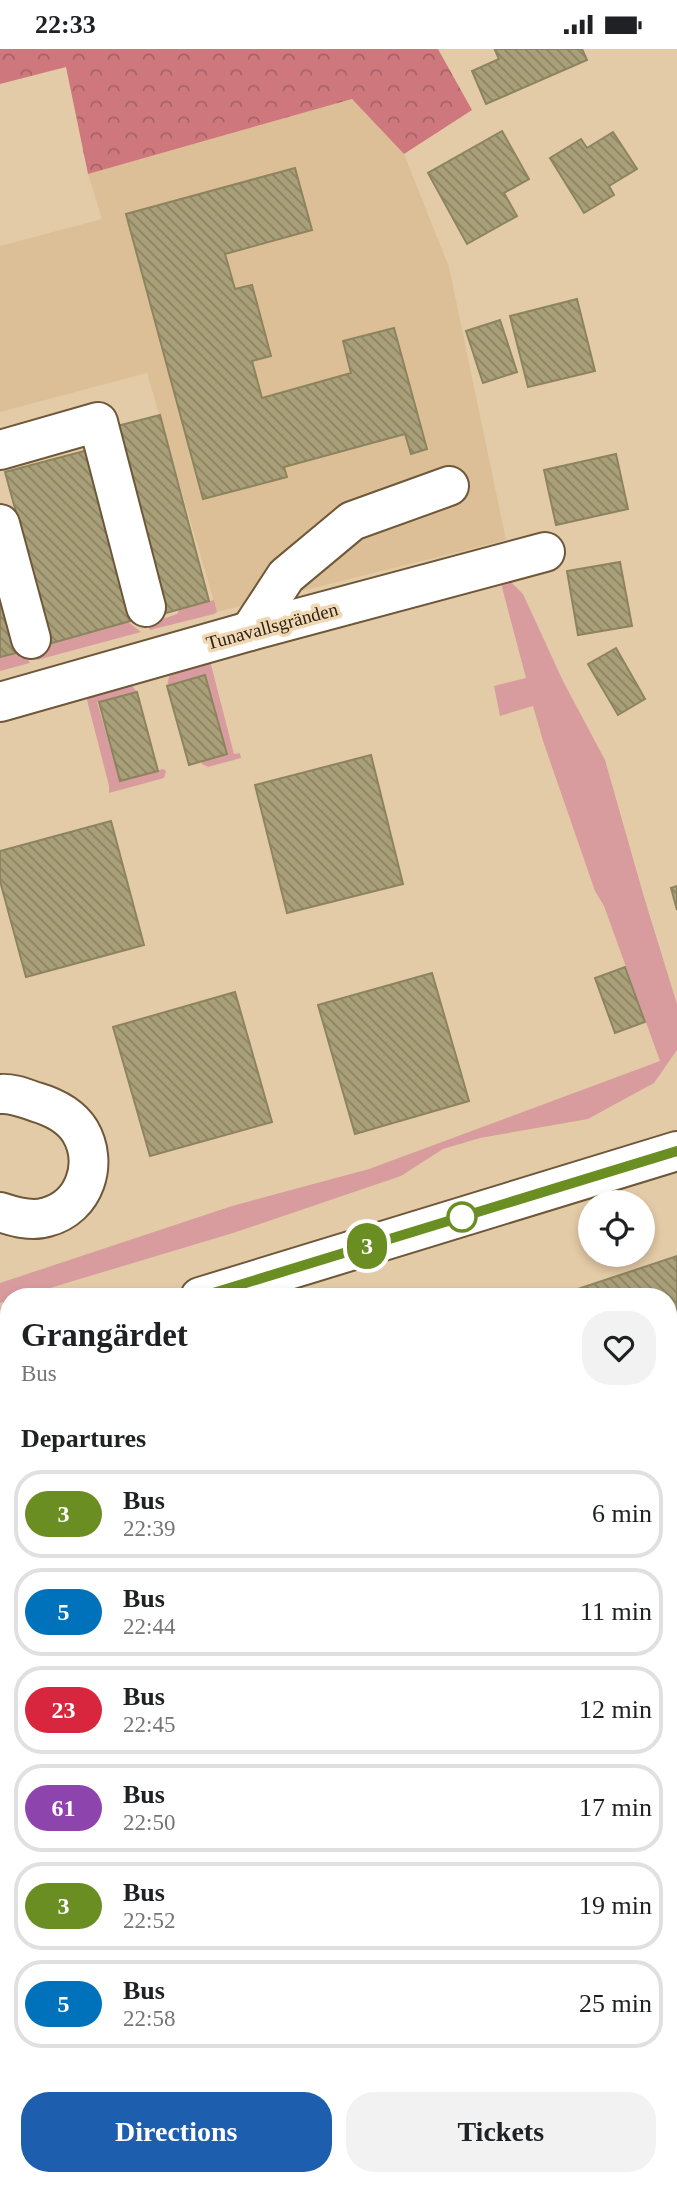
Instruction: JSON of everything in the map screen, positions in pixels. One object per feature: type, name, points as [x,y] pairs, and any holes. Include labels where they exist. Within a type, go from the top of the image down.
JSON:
[{"type":"street","points":[[0,450],[98,422],[146,607]]},
{"type":"street","points":[[250,631],[286,576],[352,521],[449,486]]},
{"type":"street","points":[[0,524],[31,639]]},
{"type":"street","name":"Tunavallsgränden","points":[[0,702],[250,631],[545,552]]},
{"type":"street","points":[[0,1094],[9,1093],[57,1109],[79,1129],[89,1154],[88,1174],[80,1194],[65,1209],[46,1218],[21,1218],[0,1212]]},
{"type":"street","points":[[229,1288],[677,1151]]},
{"type":"shaded area","points":[[352,99],[404,154],[449,267],[506,540],[217,612],[147,373],[0,412],[0,246],[102,219],[88,174]]},
{"type":"shaded area","points":[[499,576],[510,581],[523,594],[563,681],[605,760],[677,1004],[677,1050],[654,1083],[588,1119],[480,1138],[443,1149],[401,1176],[233,1233],[50,1288],[0,1288],[0,1283],[232,1206],[369,1169],[660,1061],[604,906],[595,891],[533,706],[500,716],[494,686],[526,678]]},
{"type":"shaded area","points":[[214,600],[217,612],[214,614],[150,630],[148,624],[177,614],[180,609]]},
{"type":"shaded area","points":[[128,622],[141,632],[37,660],[36,654],[52,643]]},
{"type":"shaded area","points":[[20,652],[20,658],[26,656],[30,663],[0,671],[0,657]]},
{"type":"shaded area","points":[[208,653],[234,754],[240,753],[241,758],[208,767],[201,761],[205,675],[167,686],[172,664]]},
{"type":"shaded area","points":[[126,678],[137,692],[97,702],[120,781],[163,769],[166,771],[164,778],[109,793],[86,696]]},
{"type":"green space","points":[[0,49],[438,49],[472,110],[404,154],[352,99],[88,174],[66,67],[0,84]]},
{"type":"building","points":[[582,49],[587,60],[486,104],[472,71],[499,59],[495,50]]},
{"type":"building","points":[[502,131],[529,179],[504,193],[517,216],[467,244],[428,173]]},
{"type":"building","points":[[613,132],[637,169],[609,186],[614,195],[584,213],[550,158],[581,139],[587,148]]},
{"type":"building","points":[[295,168],[312,230],[225,254],[235,289],[252,285],[271,356],[252,361],[262,398],[351,373],[343,341],[394,328],[427,449],[411,454],[405,434],[284,467],[287,477],[203,499],[126,214]]},
{"type":"building","points":[[577,299],[595,371],[528,387],[510,316]]},
{"type":"building","points":[[500,320],[517,372],[483,383],[466,331]]},
{"type":"building","points":[[160,415],[209,601],[166,613],[117,426]]},
{"type":"building","points":[[88,450],[134,620],[52,643],[5,472]]},
{"type":"building","points":[[616,454],[628,509],[556,525],[544,470]]},
{"type":"building","points":[[620,562],[632,626],[578,635],[567,571]]},
{"type":"building","points":[[0,575],[20,652],[0,657]]},
{"type":"building","points":[[616,648],[645,699],[618,715],[588,664]]},
{"type":"building","points":[[205,675],[227,754],[189,765],[167,686]]},
{"type":"building","points":[[137,692],[158,771],[120,781],[99,702]]},
{"type":"building","points":[[371,755],[403,884],[287,913],[255,785]]},
{"type":"building","points":[[111,821],[144,945],[26,977],[0,881],[0,851]]},
{"type":"building","points":[[677,886],[677,910],[671,888]]},
{"type":"building","points":[[625,967],[645,1022],[615,1033],[595,978]]},
{"type":"building","points":[[432,973],[469,1101],[355,1134],[318,1005]]},
{"type":"building","points":[[235,992],[272,1122],[150,1156],[113,1027]]},
{"type":"building","points":[[677,1256],[677,1288],[581,1288],[644,1267],[655,1267],[655,1263]]},
{"type":"bus line","name":"3","points":[[229,1288],[677,1151]]}]
